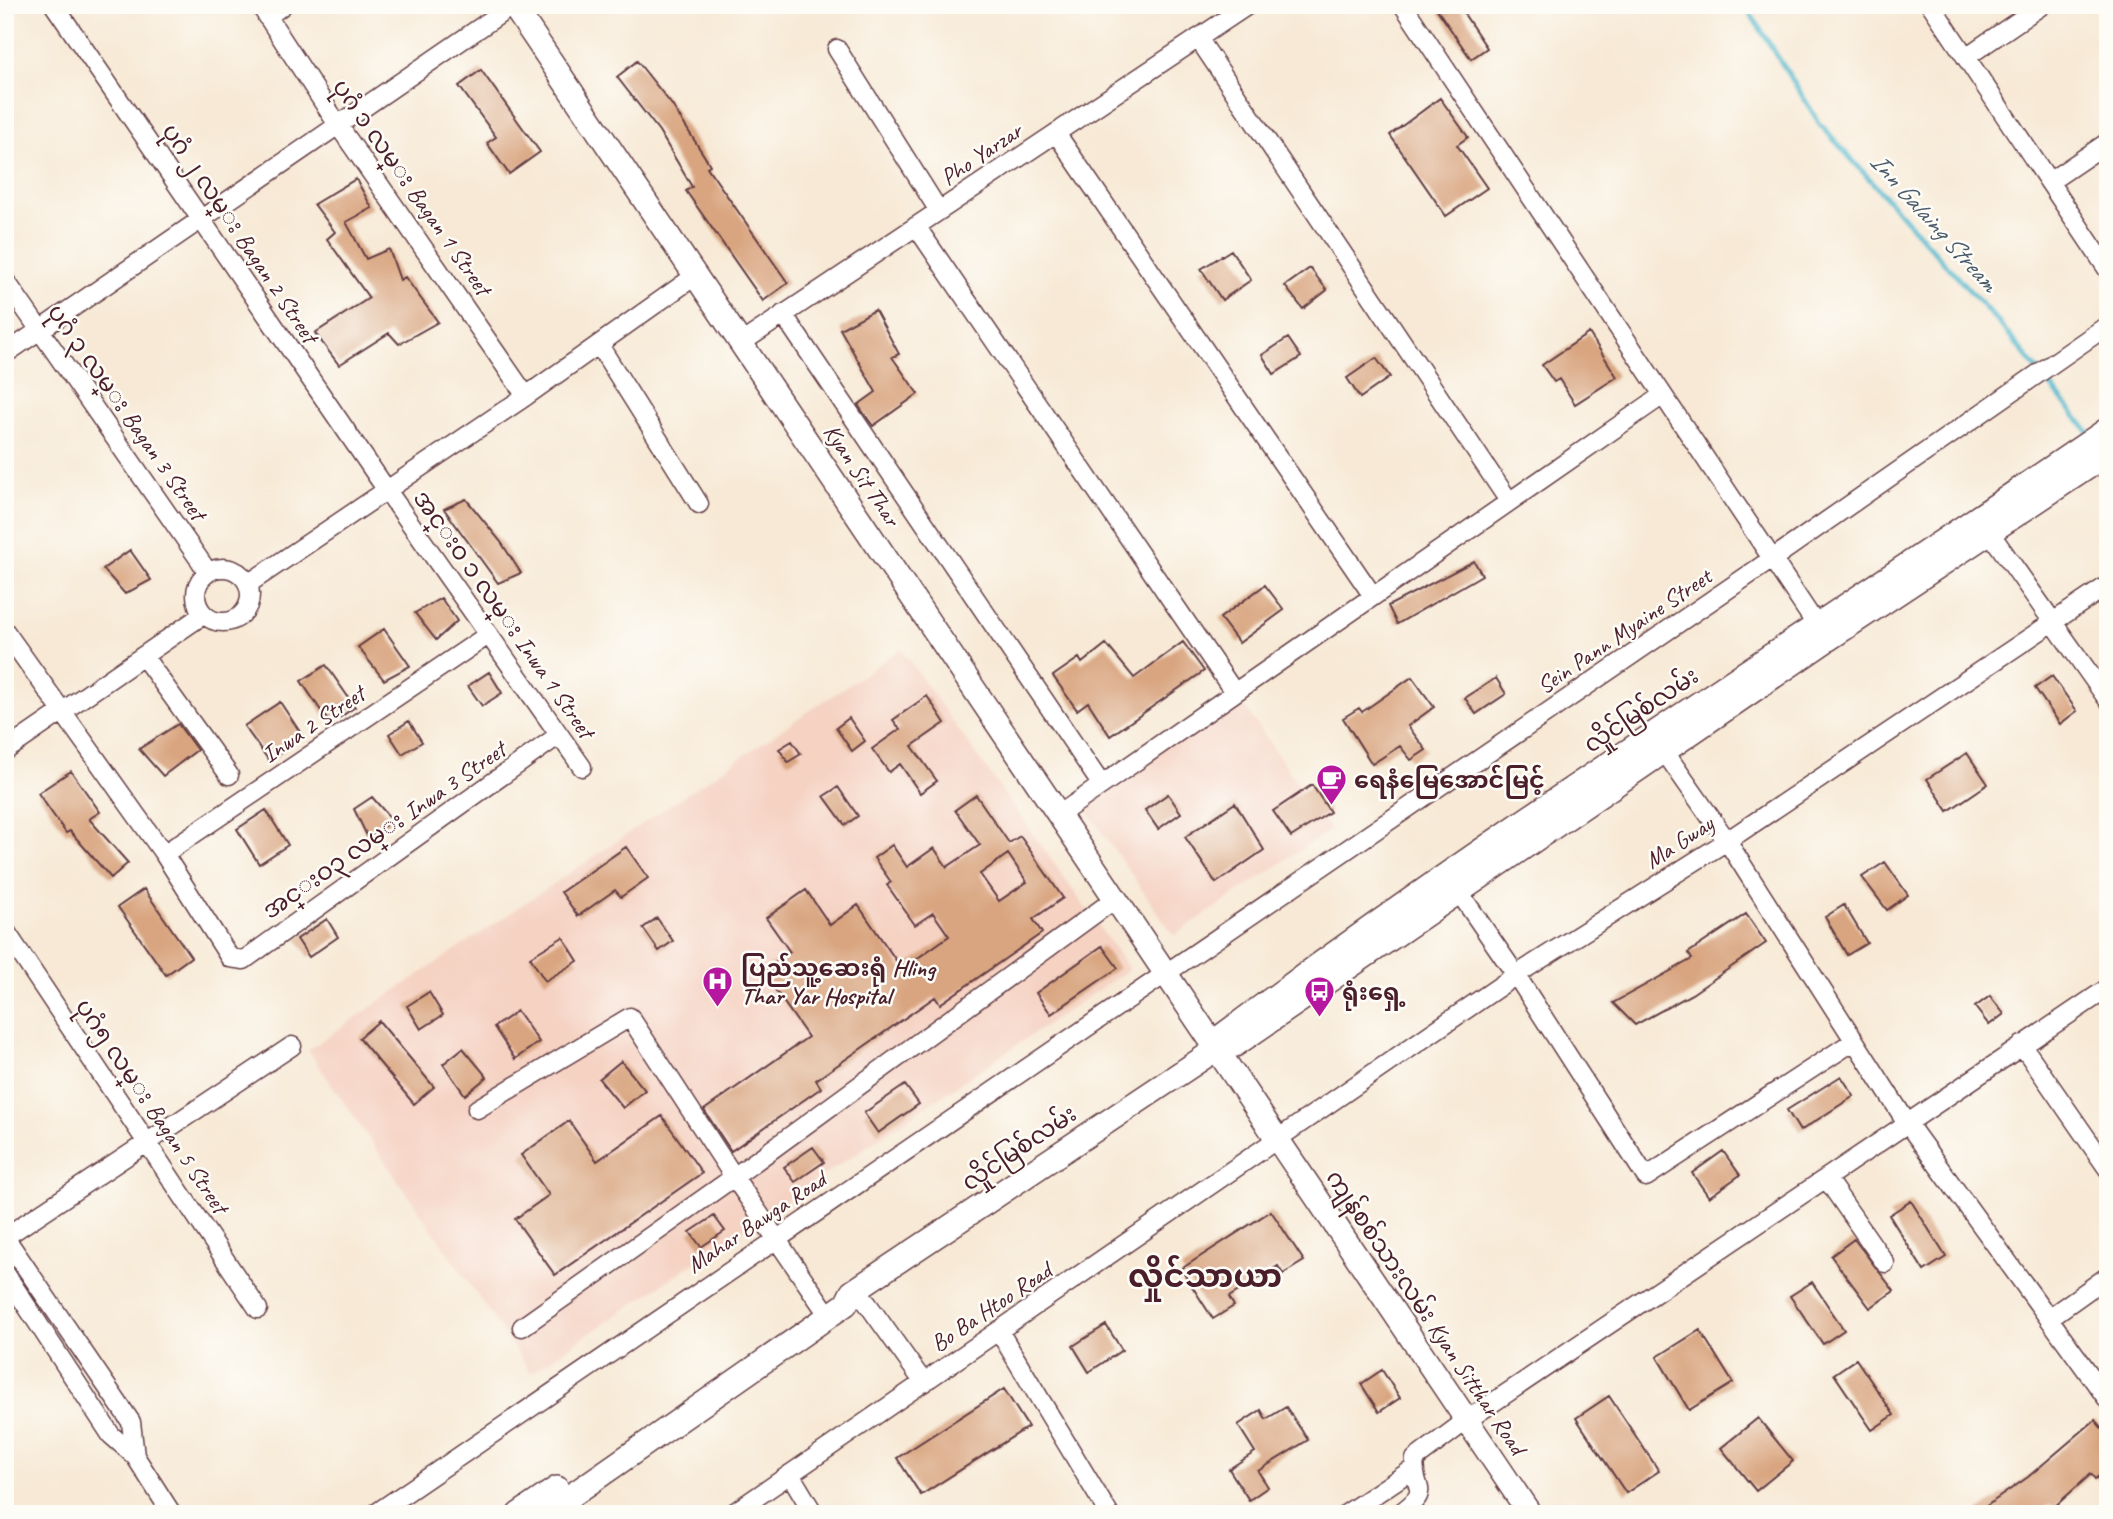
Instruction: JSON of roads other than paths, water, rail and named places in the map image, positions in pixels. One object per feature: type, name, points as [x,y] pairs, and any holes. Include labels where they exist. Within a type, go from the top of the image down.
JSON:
[{"type":"main road","name":"Kyan Sit Thar","points":[[513,5],[1060,814],[1215,1050]]},
{"type":"main road","name":"လှိုင်မြစ်လမ်း","points":[[1215,1050],[1223,1035],[1346,943],[1446,874],[1658,742],[1985,525],[2100,444]]},
{"type":"main road","name":"လှိုင်မြစ်လမ်း","points":[[545,1514],[824,1311],[839,1292],[855,1290],[1215,1050],[1234,1045],[1460,893],[1658,742]]},
{"type":"main road","name":"ကျန်စစ်သားလမ်း Kyan Sitthar Road","points":[[1215,1050],[1530,1514]]},
{"type":"main road","name":"လှိုင်မြစ်လမ်း","points":[[519,1514],[824,1311]]},
{"type":"street","name":"ပုဂံ ၂ လမ္း Bagan 2 Street","points":[[54,5],[386,489]]},
{"type":"street","points":[[264,11],[283,5]]},
{"type":"street","points":[[5,354],[513,5]]},
{"type":"street","name":"Pho Yarzar","points":[[741,343],[1248,5]]},
{"type":"street","points":[[1931,5],[2108,270]]},
{"type":"street","points":[[1966,57],[2042,5]]},
{"type":"street","points":[[1408,7],[1822,633]]},
{"type":"street","name":"ပုဂံ ၁ လမ္း Bagan 1 Street","points":[[264,11],[338,125],[526,396]]},
{"type":"street","points":[[1198,38],[1509,501]]},
{"type":"street","points":[[837,49],[939,211]]},
{"type":"street","points":[[1056,133],[1373,596]]},
{"type":"street","points":[[2049,182],[2108,142]]},
{"type":"street","points":[[916,226],[1234,692]]},
{"type":"street","points":[[248,584],[526,396],[695,276]]},
{"type":"street","name":"ပုဂံ ၃ လမ္း Bagan 3 Street","points":[[5,280],[208,572]]},
{"type":"street","points":[[783,314],[1101,784]]},
{"type":"street","name":"Sein Pann Myaine Street","points":[[1166,975],[2108,325]]},
{"type":"street","points":[[598,345],[699,504]]},
{"type":"street","points":[[1060,814],[1663,395]]},
{"type":"street","name":"အင္းဝ ၁ လမ္း Inwa 1 Street","points":[[386,489],[582,767]]},
{"type":"street","points":[[1985,525],[2108,701]]},
{"type":"street","points":[[217,568],[235,570],[248,584],[249,602],[238,617],[221,621],[204,614],[196,596],[201,579],[217,568]]},
{"type":"street","name":"Ma Gway","points":[[1278,1140],[1516,975],[1727,841],[2108,585]]},
{"type":"street","points":[[5,751],[204,614]]},
{"type":"street","points":[[5,631],[164,854]]},
{"type":"street","name":"Inwa 2 Street","points":[[164,854],[488,635]]},
{"type":"street","points":[[144,657],[229,775]]},
{"type":"street","name":"အင္းဝ၃ လမ္း Inwa 3 Street","points":[[164,854],[230,958],[235,961],[244,960],[559,735]]},
{"type":"street","points":[[1658,742],[1727,841],[1907,1123],[2108,1400]]},
{"type":"street","points":[[1446,874],[1516,975],[1646,1177],[1854,1041]]},
{"type":"street","points":[[522,1327],[734,1177],[1115,899]]},
{"type":"street","name":"ပုဂံ၅ လမ္း Bagan 5 Street","points":[[5,930],[258,1310]]},
{"type":"street","name":"Mahar Bawga Road","points":[[375,1514],[775,1238],[1166,975]]},
{"type":"street","points":[[1399,1514],[1418,1501],[1420,1492],[1413,1469],[1415,1459],[1467,1420],[2108,988]]},
{"type":"street","points":[[477,1109],[631,1017],[824,1311]]},
{"type":"street","points":[[2022,1045],[2108,1169]]},
{"type":"street","points":[[135,1456],[131,1422],[5,1237],[292,1046]]},
{"type":"street","name":"Bo Ba Htoo Road","points":[[732,1514],[1278,1140]]},
{"type":"street","points":[[1826,1178],[1885,1263]]},
{"type":"street","points":[[5,1273],[111,1435],[135,1456],[172,1514]]},
{"type":"street","points":[[2049,1318],[2108,1276]]},
{"type":"street","points":[[855,1290],[924,1382]]},
{"type":"street","points":[[999,1331],[1108,1514]]},
{"type":"street","points":[[1346,1514],[1413,1469]]},
{"type":"street","points":[[790,1474],[814,1514]]},
{"type":"waterway","name":"Inn Galaing Stream","points":[[1745,5],[1820,124],[2004,329],[2091,435]]},
{"type":"place","name":"ရေနံမြေအောင်မြင့်","points":[[1331,807]]},
{"type":"place","name":"ပြည်သူ့ဆေးရုံ Hling Thar Yar Hospital","points":[[718,1009]]},
{"type":"place","name":"ရုံးရှေ့","points":[[1319,1019]]},
{"type":"district","name":"လှိုင်သာယာ","points":[[1205,1276]]}]
